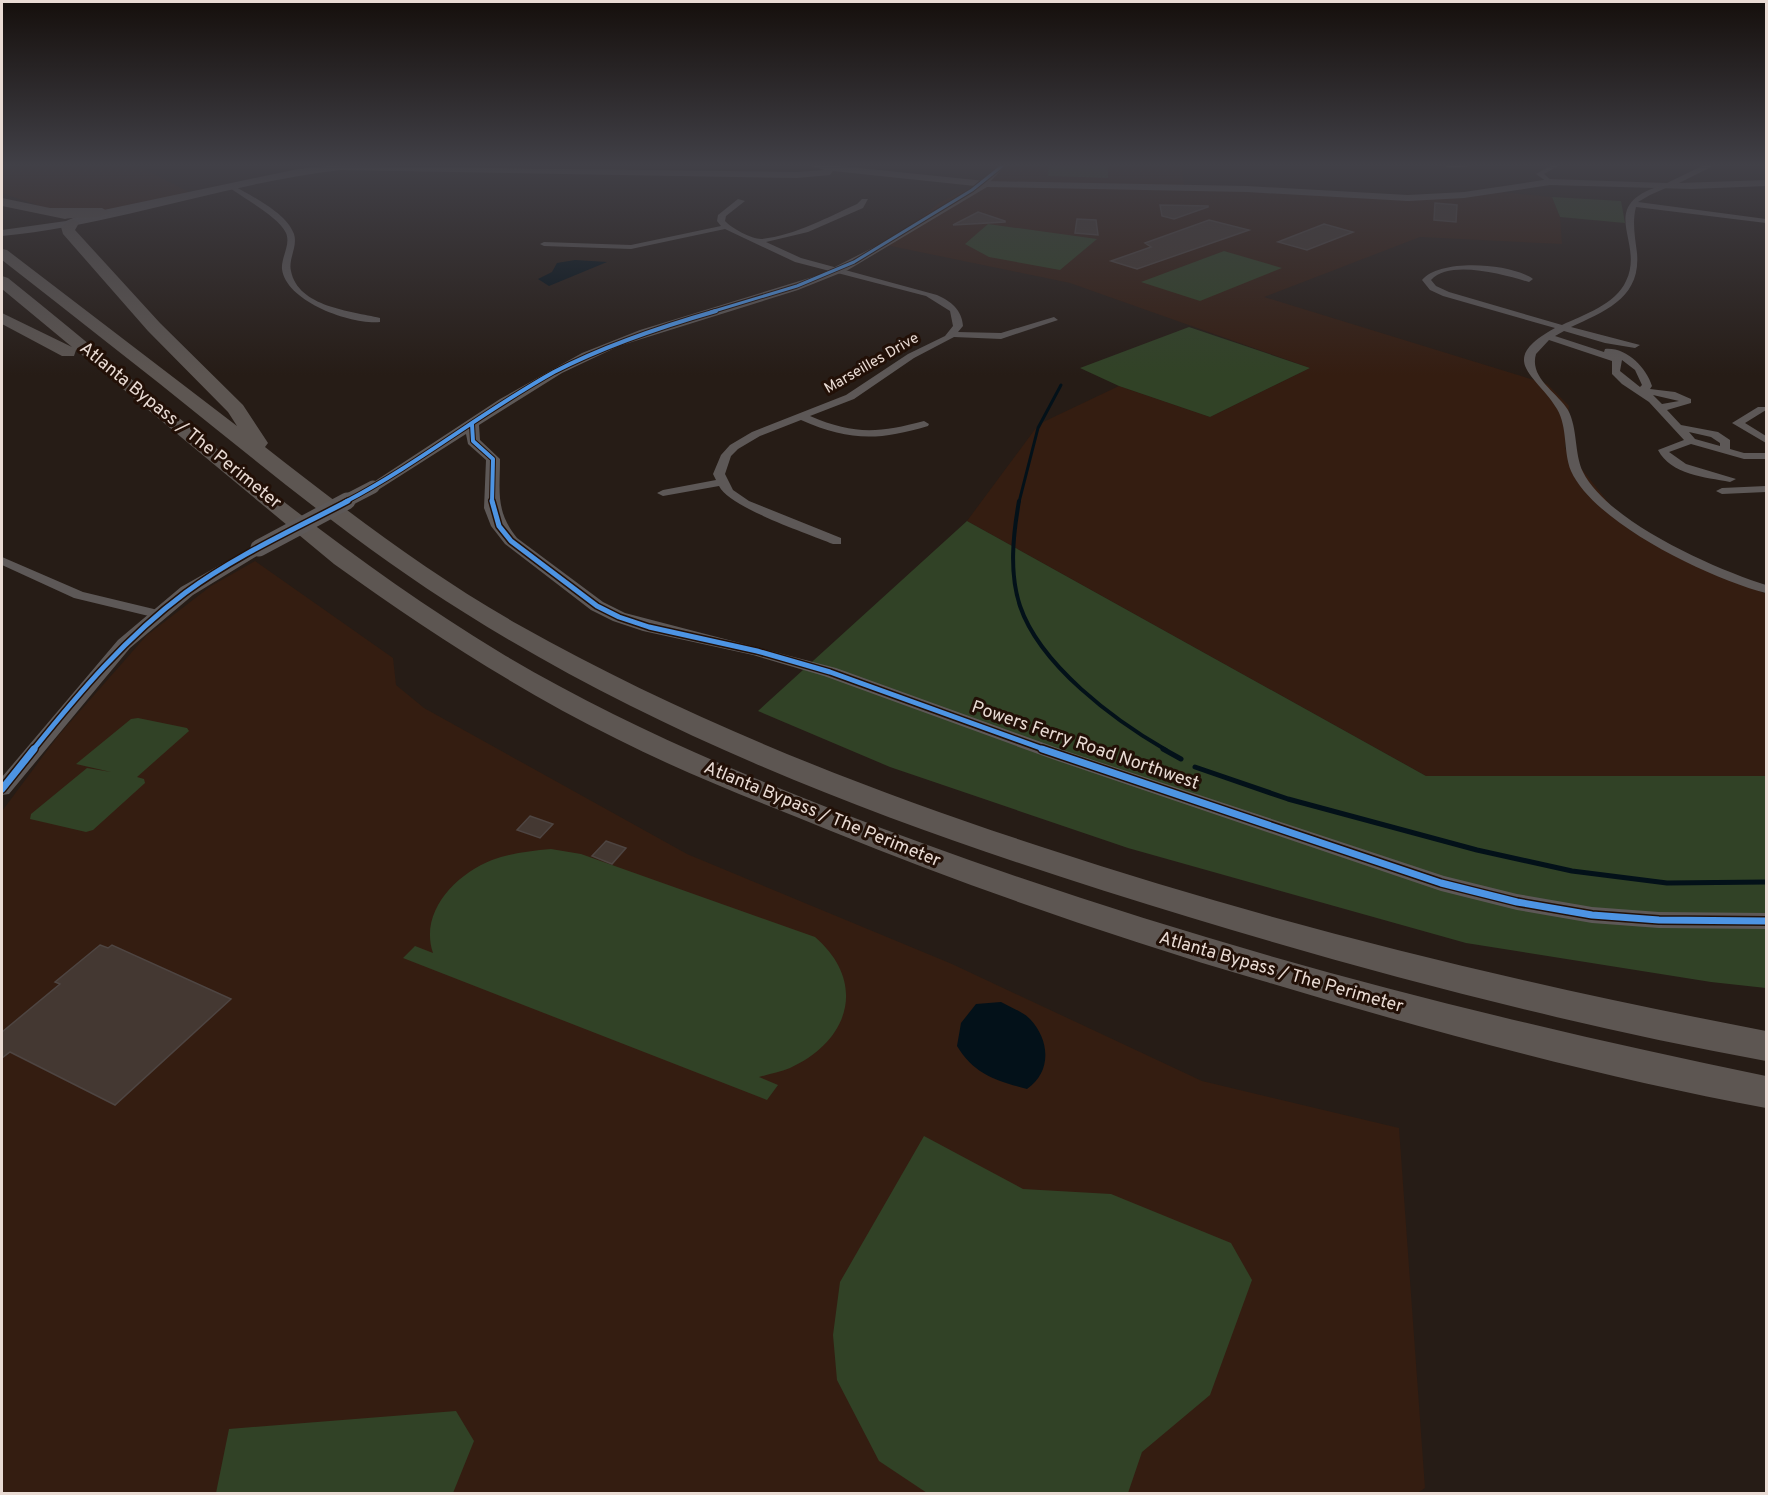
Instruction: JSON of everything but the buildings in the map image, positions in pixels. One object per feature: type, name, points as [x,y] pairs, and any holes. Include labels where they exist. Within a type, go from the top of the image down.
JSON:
[{"type":"highway","points":[[84,236],[154,327],[236,409],[254,434],[263,456]]},
{"type":"highway","name":"Atlanta Bypass / The Perimeter","points":[[2,253],[408,566],[509,630],[620,688],[822,778],[998,844],[1165,898],[1293,935],[1622,1019],[1767,1046]]},
{"type":"highway","name":"Atlanta Bypass / The Perimeter","points":[[2,281],[342,559],[391,595],[455,636],[592,716],[736,783],[1006,888],[1144,934],[1321,987],[1508,1035],[1767,1092]]},
{"type":"highway","points":[[2,318],[133,388]]},
{"type":"street","points":[[290,236],[292,241],[286,260],[287,273],[305,297],[328,309],[377,320]]},
{"type":"street","points":[[544,244],[631,246],[682,236]]},
{"type":"street","points":[[745,236],[798,260],[918,290],[940,299],[952,307],[958,316],[958,326],[952,334]]},
{"type":"street","points":[[758,242],[782,236]]},
{"type":"street","points":[[2,789],[89,682],[124,644],[157,614],[220,569],[373,487],[545,377],[621,340],[796,286],[837,271],[899,236]]},
{"type":"street","points":[[1631,236],[1634,269],[1631,281],[1618,298],[1549,337],[1530,355],[1529,364],[1534,376],[1563,410],[1577,471],[1586,485],[1620,516],[1681,554],[1725,575],[1767,589]]},
{"type":"street","points":[[1529,279],[1506,273],[1455,268],[1432,272],[1426,280],[1429,285],[1446,294],[1605,340],[1635,345]]},
{"type":"street","points":[[952,334],[1001,336],[1054,320]]},
{"type":"street","name":"Marseilles Drive","points":[[721,482],[721,465],[734,447],[756,434],[850,397],[911,356],[952,334]]},
{"type":"street","points":[[1549,337],[1617,359],[1631,360]]},
{"type":"street","points":[[1549,337],[1599,348],[1631,360],[1645,376],[1647,386],[1642,391]]},
{"type":"street","points":[[1617,359],[1615,372],[1660,407],[1691,441],[1744,456],[1767,456]]},
{"type":"street","points":[[1642,391],[1675,395],[1687,400],[1674,406],[1660,407]]},
{"type":"street","points":[[1762,409],[1737,423],[1767,440]]},
{"type":"street","points":[[803,417],[834,431],[858,435],[891,433],[924,424]]},
{"type":"street","points":[[472,424],[471,437],[480,451]]},
{"type":"street","points":[[1678,427],[1714,434],[1726,442],[1724,452]]},
{"type":"street","points":[[447,441],[480,451]]},
{"type":"street","points":[[1691,441],[1663,450],[1664,455],[1676,464],[1730,479]]},
{"type":"street","points":[[405,468],[444,452],[480,451]]},
{"type":"street","name":"Powers Ferry Road Northwest","points":[[480,451],[494,466],[492,508],[499,526],[511,541],[580,595],[619,617],[649,627],[757,651],[830,672],[1040,748],[1441,883],[1517,902],[1592,915],[1659,920],[1767,921]]},
{"type":"street","points":[[663,493],[721,482],[728,492],[746,503],[837,541]]},
{"type":"street","points":[[1722,491],[1767,489]]},
{"type":"street","points":[[2,561],[79,595],[157,614]]},
{"type":"shaded area","points":[[898,236],[1561,236],[1562,244],[1420,237],[1264,297],[1547,384],[1569,406],[1565,448],[1631,531],[1766,594],[1766,776],[1426,776],[967,521],[1039,424],[1119,386],[1210,417],[1310,368],[1070,283],[886,245]]},
{"type":"shaded area","points":[[575,260],[607,262],[549,286],[538,279],[552,272],[557,263]]},
{"type":"shaded area","points":[[255,561],[393,658],[396,685],[424,708],[687,854],[952,964],[1202,1081],[1399,1128],[1425,1488],[1416,1494],[2,1493],[2,811],[58,736],[146,636],[211,586]]},
{"type":"shaded area","points":[[1001,1002],[1030,1019],[1037,1027],[1044,1046],[1045,1056],[1041,1074],[1027,1089],[1005,1083],[978,1070],[957,1046],[961,1023],[976,1004]]},
{"type":"green space","points":[[974,236],[1074,236],[1097,239],[1060,270],[989,257],[965,244]]},
{"type":"green space","points":[[1224,251],[1282,268],[1200,301],[1141,282]]},
{"type":"green space","points":[[1189,327],[1310,368],[1210,417],[1119,386],[1080,368]]},
{"type":"green space","points":[[967,521],[1426,776],[1766,776],[1766,988],[1711,982],[1466,943],[1128,848],[890,767],[758,711]]},
{"type":"green space","points":[[138,718],[187,728],[189,731],[137,777],[144,779],[145,783],[93,830],[86,832],[30,819],[31,814],[87,768],[111,772],[76,764],[131,719]]},
{"type":"green space","points":[[551,849],[581,854],[815,937],[832,955],[842,973],[846,992],[844,1010],[838,1027],[826,1043],[810,1057],[790,1068],[759,1077],[778,1085],[767,1100],[403,958],[415,946],[433,953],[430,938],[431,923],[436,909],[444,896],[466,875],[492,860]]},
{"type":"green space","points":[[924,1136],[1023,1189],[1111,1194],[1231,1243],[1252,1280],[1210,1395],[1142,1452],[1128,1493],[927,1493],[879,1461],[837,1380],[833,1335],[840,1282]]},
{"type":"green space","points":[[456,1411],[474,1441],[453,1493],[216,1493],[229,1429]]},
{"type":"waterway","points":[[1019,502],[1038,428],[1061,385]]},
{"type":"waterway","points":[[1019,501],[1014,540],[1014,580],[1020,606],[1030,628],[1061,670],[1081,689],[1124,723],[1166,750]]},
{"type":"waterway","points":[[1163,749],[1181,759]]},
{"type":"waterway","points":[[1195,767],[1288,799],[1477,850],[1572,871],[1667,883],[1766,882]]},
{"type":"cycle path","points":[[2,789],[110,659],[159,613],[212,575],[265,544],[374,487],[501,404],[579,359],[633,337],[770,295],[839,270],[899,236]]},
{"type":"cycle path","points":[[472,424],[473,441],[493,459],[492,508],[499,526],[511,541],[597,606],[619,617],[649,627],[757,651],[830,672],[1059,755],[1441,883],[1517,902],[1592,915],[1659,920],[1766,921]]}]
